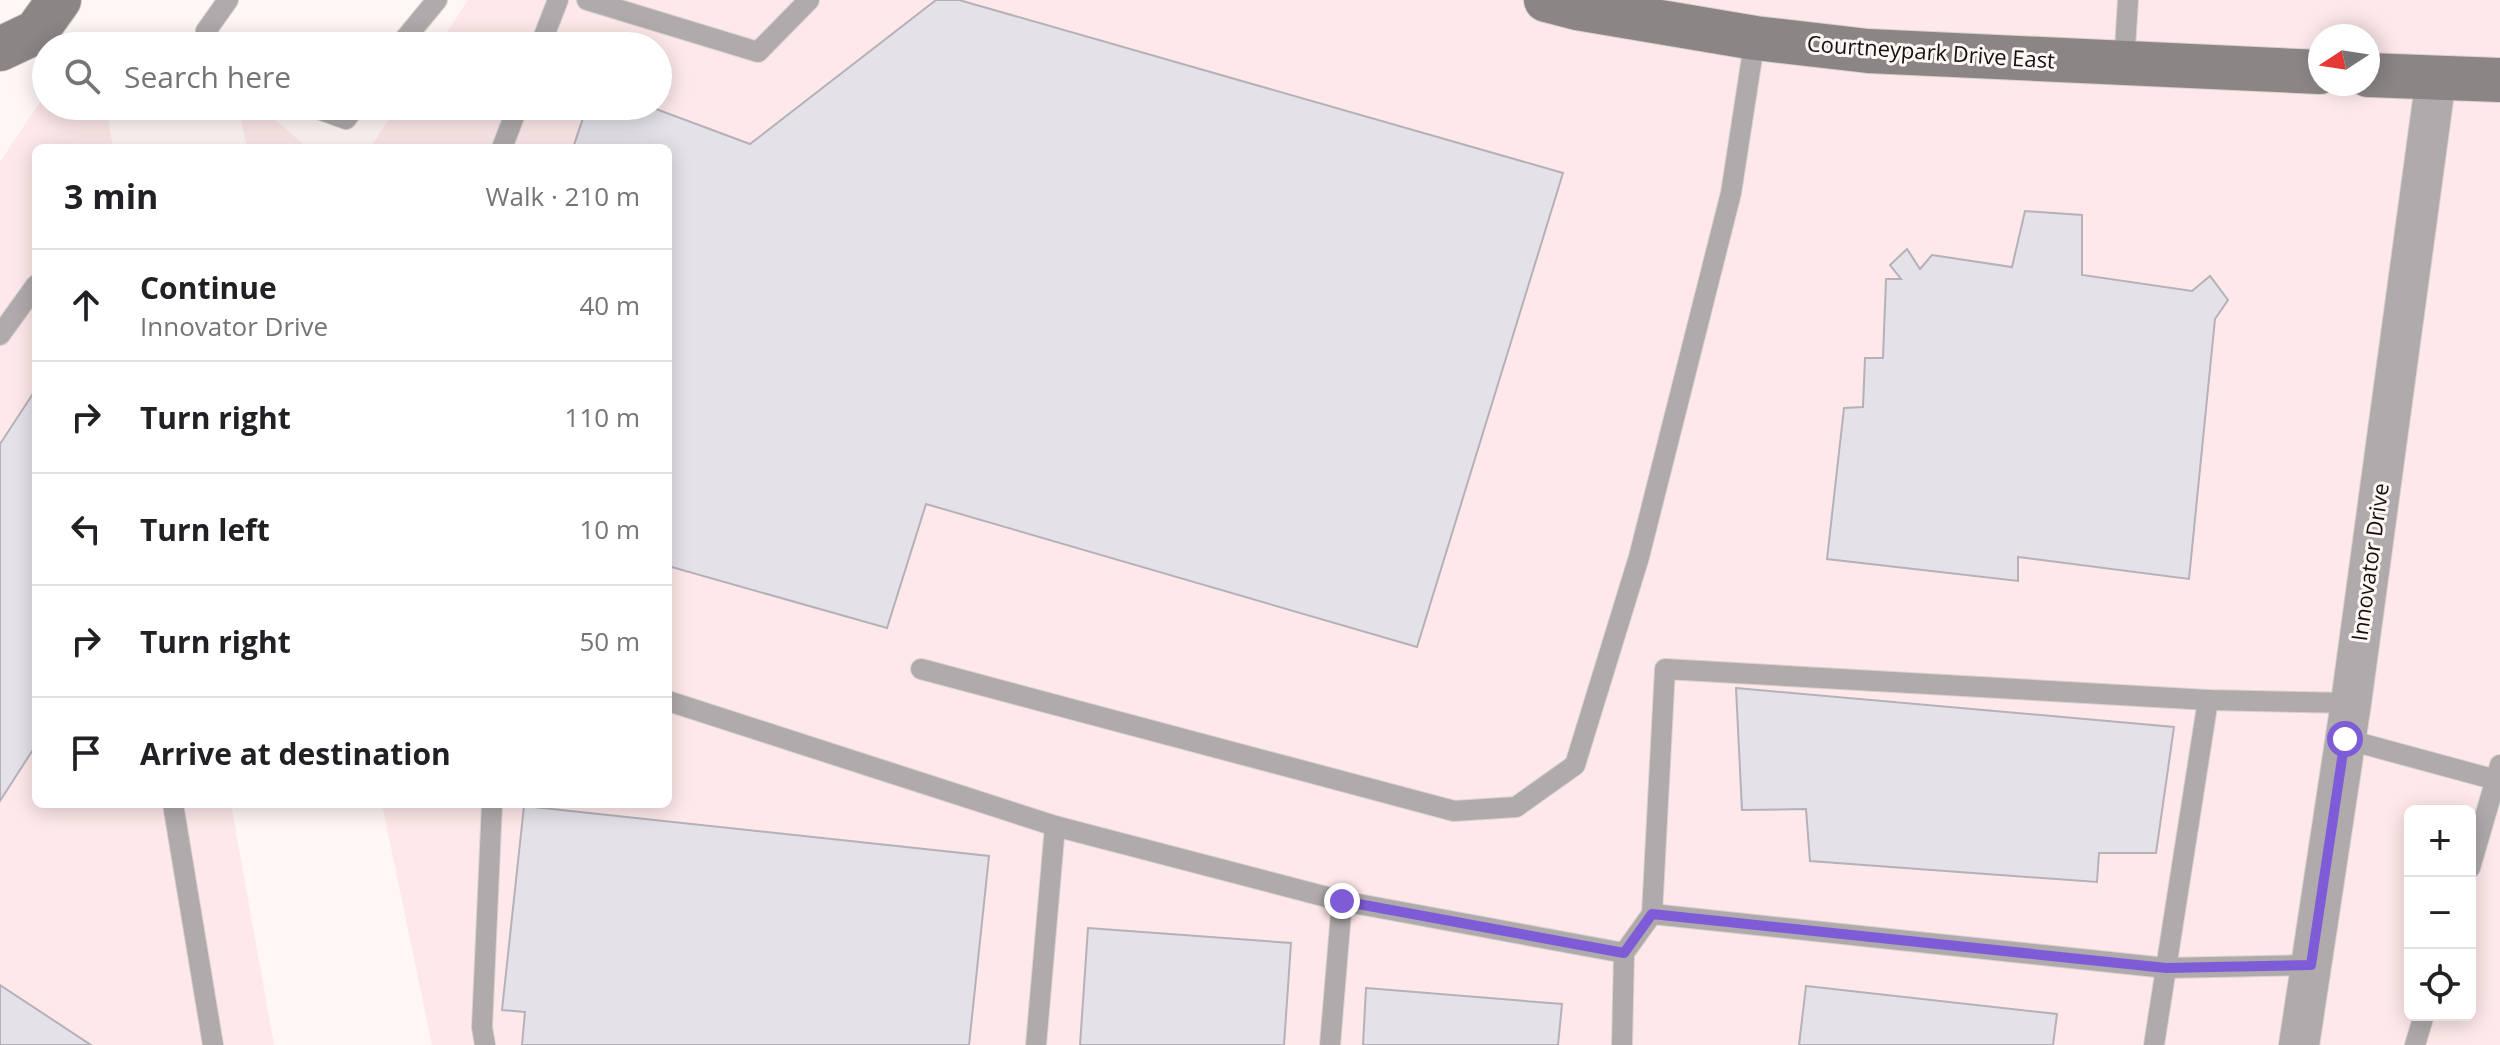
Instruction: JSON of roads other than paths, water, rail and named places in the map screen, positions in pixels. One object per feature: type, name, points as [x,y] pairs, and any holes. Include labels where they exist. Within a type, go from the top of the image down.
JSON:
[{"type":"main road","points":[[36,32],[59,0]]},
{"type":"main road","name":"Courtneypark Drive East","points":[[1546,0],[1755,38],[1868,51],[2308,72]]},
{"type":"main road","points":[[0,49],[32,34]]},
{"type":"main road","points":[[2380,76],[2500,80]]},
{"type":"street","name":"Innovator Drive","points":[[2299,1045],[2348,721],[2436,78]]},
{"type":"lane","points":[[207,32],[228,0]]},
{"type":"lane","points":[[411,32],[437,0]]},
{"type":"lane","points":[[545,32],[558,0]]},
{"type":"lane","points":[[587,0],[758,52],[809,0]]},
{"type":"lane","points":[[2124,64],[2128,0]]},
{"type":"lane","points":[[921,669],[1454,811],[1516,807],[1575,765],[1639,557],[1731,193],[1755,38]]},
{"type":"lane","points":[[504,144],[513,120]]},
{"type":"lane","points":[[0,335],[32,291]]},
{"type":"lane","points":[[1622,1045],[1624,953],[1652,914],[1665,669],[2208,700],[2348,721],[2499,775],[2476,849]]},
{"type":"lane","points":[[2154,1045],[2208,700]]},
{"type":"lane","points":[[672,702],[1055,826],[1342,901],[1624,953]]},
{"type":"lane","points":[[174,808],[213,1045]]},
{"type":"lane","points":[[485,1045],[482,1027],[492,808]]},
{"type":"lane","points":[[1036,1045],[1055,826]]},
{"type":"lane","points":[[1330,1045],[1342,901]]},
{"type":"lane","points":[[1652,914],[2166,968],[2311,965]]},
{"type":"lane","points":[[2415,1045],[2422,1021]]}]
